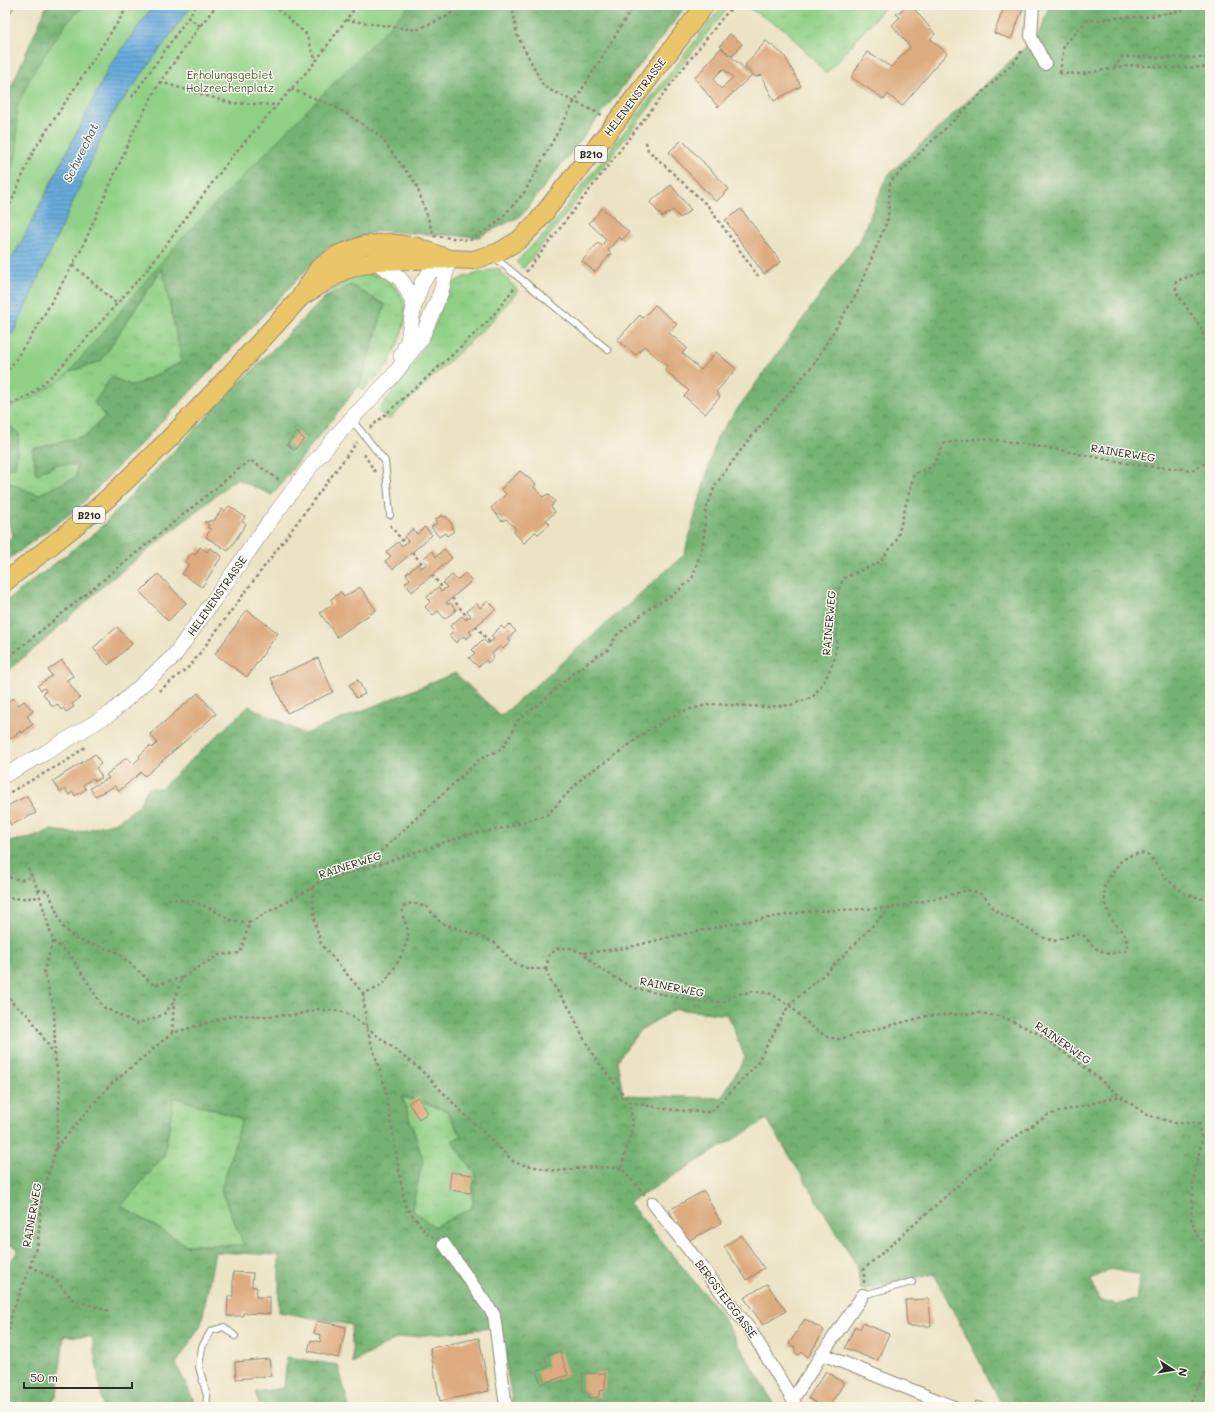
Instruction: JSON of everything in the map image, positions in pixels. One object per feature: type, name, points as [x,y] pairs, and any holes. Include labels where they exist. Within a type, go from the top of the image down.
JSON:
[{"type":"main road","name":"HELENENSTRASSE","points":[[376,261],[449,259],[473,260],[497,253],[519,240],[537,222],[616,122],[705,5]]},
{"type":"main road","name":"B210","points":[[5,582],[78,525],[145,462],[203,404],[299,298],[319,268],[337,255],[365,245],[389,243],[417,247],[449,259]]},
{"type":"main road","name":"B210","points":[[299,298],[345,270],[376,261]]},
{"type":"street","points":[[1033,5],[1031,37],[1045,64]]},
{"type":"street","name":"HELENENSTRASSE","points":[[392,377],[408,340],[414,306],[422,283],[430,272],[449,259]]},
{"type":"street","name":"HELENENSTRASSE","points":[[5,775],[45,753],[111,713],[174,656],[314,462],[351,419],[392,377],[421,338],[441,292],[449,259]]},
{"type":"street","points":[[376,261],[383,268],[398,276],[407,290],[414,306]]},
{"type":"street","name":"BERGSTEIGGASSE","points":[[653,1203],[751,1331],[795,1403],[822,1354],[863,1295]]},
{"type":"street","points":[[444,1244],[494,1315],[506,1407]]},
{"type":"street","points":[[822,1354],[954,1407]]},
{"type":"lane","points":[[491,255],[608,350]]},
{"type":"lane","points":[[351,419],[385,461],[390,515]]},
{"type":"lane","points":[[863,1295],[912,1282]]},
{"type":"lane","points":[[206,1407],[207,1396],[199,1367],[202,1347],[211,1332],[224,1327],[234,1336]]},
{"type":"path","points":[[5,216],[34,150],[129,5]]},
{"type":"path","points":[[132,97],[197,5]]},
{"type":"path","points":[[5,375],[36,330],[81,250],[136,126],[160,82],[217,5]]},
{"type":"path","points":[[273,5],[306,34],[316,61]]},
{"type":"path","points":[[5,406],[32,394],[62,366],[146,272],[234,154],[316,61],[357,5]]},
{"type":"path","points":[[346,20],[416,30],[448,16],[460,5]]},
{"type":"path","points":[[512,5],[517,35],[544,87],[616,122]]},
{"type":"path","points":[[291,89],[334,106],[379,135],[416,184],[434,236],[470,240],[497,223],[524,193],[575,101],[634,5]]},
{"type":"path","points":[[158,692],[191,664],[363,434],[492,318],[723,17],[735,5]]},
{"type":"path","points":[[1060,73],[1064,45],[1087,20],[1125,17],[1146,18],[1184,10],[1194,5]]},
{"type":"path","points":[[1206,5],[1210,8]]},
{"type":"path","points":[[188,16],[200,26]]},
{"type":"path","points":[[362,870],[480,760],[502,749],[517,721],[544,700],[573,673],[606,651],[617,634],[651,608],[674,594],[692,579],[703,545],[706,509],[716,484],[746,443],[814,364],[858,291],[888,219],[890,182],[1016,60],[1031,37]]},
{"type":"path","points":[[1114,68],[1122,57],[1210,58]]},
{"type":"path","points":[[1045,64],[1060,73],[1081,74],[1133,65],[1173,68],[1210,67]]},
{"type":"path","points":[[160,82],[231,103],[278,105]]},
{"type":"path","points":[[646,142],[648,150],[708,206],[758,276]]},
{"type":"path","points":[[73,264],[117,304]]},
{"type":"path","points":[[1210,269],[1176,281],[1176,292],[1201,328],[1210,353]]},
{"type":"path","name":"RAINERWEG","points":[[363,993],[321,944],[315,923],[312,888],[321,880],[362,870],[467,835],[504,828],[548,814],[585,775],[609,760],[647,731],[680,712],[711,704],[768,707],[791,705],[813,697],[826,678],[834,659],[837,643],[835,618],[837,597],[838,590],[844,578],[880,562],[897,539],[914,474],[932,467],[945,443],[984,438],[1048,448],[1137,465],[1194,470],[1210,460]]},
{"type":"path","points":[[5,660],[250,460],[293,490]]},
{"type":"path","points":[[412,552],[424,566]]},
{"type":"path","points":[[432,575],[444,590]]},
{"type":"path","points":[[452,598],[468,618]]},
{"type":"path","points":[[476,626],[490,643]]},
{"type":"path","points":[[5,795],[68,760],[87,746]]},
{"type":"path","points":[[621,1168],[633,1124],[628,1102],[595,1058],[582,1037],[570,1009],[551,982],[546,969],[549,955],[557,949],[570,948],[583,953],[626,948],[737,923],[811,911],[890,908],[968,890],[983,895],[995,910],[1042,937],[1054,941],[1074,934],[1084,936],[1095,948],[1109,954],[1126,951],[1128,945],[1124,934],[1110,918],[1105,902],[1104,888],[1120,862],[1130,856],[1141,853],[1150,856],[1165,878],[1184,894],[1210,901]]},
{"type":"path","points":[[26,864],[38,890],[53,941],[44,971],[54,1010],[55,1056],[60,1088],[56,1148]]},
{"type":"path","points":[[5,873],[8,878],[21,880],[33,877]]},
{"type":"path","points":[[168,899],[193,901],[232,921],[250,922],[312,888]]},
{"type":"path","points":[[38,890],[48,891],[63,927],[76,939],[117,952],[154,985],[182,978],[218,955],[240,953],[250,922]]},
{"type":"path","points":[[5,895],[13,899],[40,897]]},
{"type":"path","points":[[444,1244],[426,1233],[405,1205],[385,1087],[367,1029],[363,993],[379,987],[392,972],[403,952],[408,934],[402,915],[403,909],[407,904],[412,903],[427,907],[441,923],[479,936],[495,944],[513,963],[530,969],[546,969]]},
{"type":"path","points":[[628,1102],[669,1110],[711,1112],[756,1065],[789,1005],[832,967],[890,908]]},
{"type":"path","points":[[53,941],[71,956],[103,1007],[137,1024],[163,1014],[174,1002]]},
{"type":"path","name":"RAINERWEG","points":[[583,953],[598,968],[633,988],[698,1002],[724,1002],[738,994],[754,991],[771,994],[789,1005],[812,1027],[827,1037],[839,1038],[927,1016],[979,1013],[1003,1017],[1037,1032],[1147,1115],[1175,1122],[1210,1124]]},
{"type":"path","points":[[172,1033],[174,1002],[182,978]]},
{"type":"path","points":[[5,986],[11,1002],[30,1017],[55,1056]]},
{"type":"path","points":[[56,1148],[109,1086],[172,1033],[235,1015],[295,1015],[319,1009],[340,1011],[351,1015],[367,1029],[422,1070],[460,1110],[515,1163],[557,1171],[592,1167],[621,1168],[637,1188],[653,1203]]},
{"type":"path","points":[[863,1295],[864,1269],[1006,1143],[1048,1115],[1120,1096]]},
{"type":"path","points":[[1198,1123],[1202,1140],[1194,1177],[1191,1219],[1198,1237],[1210,1248]]},
{"type":"path","name":"RAINERWEG","points":[[5,1354],[12,1312],[25,1281],[38,1242],[42,1197],[56,1148]]},
{"type":"path","points":[[30,1266],[56,1280],[72,1299],[109,1311]]},
{"type":"path","points":[[1188,1407],[1210,1364]]},
{"type":"green space","points":[[47,5],[154,5],[111,64],[5,270],[5,101]]},
{"type":"green space","points":[[85,5],[154,5],[111,64],[23,239],[5,270],[5,187],[9,182],[17,151],[17,107],[31,76],[65,25]]},
{"type":"green space","name":"Erholungsgebiet Holzrechenplatz","points":[[192,5],[410,5],[181,239],[65,377],[35,396],[5,409],[5,341],[15,330],[111,117]]},
{"type":"green space","points":[[208,5],[687,5],[521,216],[478,237],[379,231],[327,248],[79,507],[5,562],[5,543],[13,536],[5,510],[5,481],[38,495],[76,477],[77,465],[58,464],[36,474],[32,449],[86,436],[105,416],[94,403],[111,377],[133,386],[182,362],[162,268],[101,361],[43,381],[5,341],[15,330]]},
{"type":"green space","points":[[723,5],[731,5],[720,17],[523,269],[516,262],[550,227]]},
{"type":"green space","points":[[743,5],[887,5],[826,74],[786,30]]},
{"type":"green space","points":[[1050,5],[1210,5],[1210,1407],[1003,1407],[934,1274],[861,1290],[856,1264],[767,1119],[629,1203],[719,1311],[776,1407],[513,1407],[500,1327],[398,1338],[353,1363],[351,1325],[279,1312],[279,1255],[215,1252],[201,1325],[176,1364],[197,1407],[103,1407],[92,1337],[64,1336],[57,1395],[47,1407],[5,1407],[5,1263],[9,1264],[19,1249],[5,1243],[5,842],[31,838],[51,830],[75,833],[116,822],[138,807],[148,788],[161,788],[249,706],[305,734],[455,673],[501,716],[684,555],[717,437],[860,240],[887,176],[1037,36]],"holes":[[[676,1009],[728,1015],[745,1058],[721,1098],[623,1095],[617,1061],[640,1030]],[[402,1096],[447,1111],[461,1136],[452,1141],[476,1174],[472,1208],[434,1227],[412,1209],[423,1159]],[[174,1097],[242,1119],[221,1191],[244,1245],[186,1245],[121,1206],[164,1156]],[[1110,1269],[1140,1275],[1136,1300],[1119,1304],[1099,1300],[1091,1279]]]},
{"type":"green space","points":[[163,267],[182,362],[133,386],[86,436],[33,449],[36,474],[58,464],[78,465],[76,477],[38,495],[5,481],[5,469],[15,467],[19,434],[5,422],[5,401],[43,381],[101,361]]},
{"type":"green space","points":[[498,268],[518,291],[493,320],[388,420],[378,411],[414,364],[435,325],[450,285],[464,277]]},
{"type":"green space","points":[[366,273],[386,277],[400,293],[405,305],[405,321],[399,341],[388,365],[363,391],[359,386],[385,305],[351,285],[322,300],[345,279]]},
{"type":"green space","points":[[351,285],[385,305],[359,386],[272,495],[236,479],[102,587],[46,639],[5,673],[5,602],[97,531],[247,375],[322,300]]},
{"type":"green space","points":[[5,422],[19,434],[15,467],[5,469]]},
{"type":"green space","points":[[401,1096],[447,1111],[461,1136],[452,1141],[476,1174],[472,1208],[434,1227],[412,1209],[423,1159]]},
{"type":"green space","points":[[174,1097],[243,1119],[221,1191],[245,1246],[186,1245],[121,1206],[164,1156]]},
{"type":"green space","points":[[287,1357],[338,1365],[349,1407],[260,1407],[255,1392],[284,1388]]},
{"type":"water","name":"Schwechat","points":[[154,5],[192,5],[111,117],[15,330],[5,341],[5,270],[23,239],[111,64]]},
{"type":"building","points":[[5,5],[16,5],[10,13],[5,9]]},
{"type":"building","points":[[911,5],[935,34],[930,39],[947,53],[902,106],[888,94],[884,99],[851,77],[867,52],[891,67],[910,47],[892,25],[900,17],[896,14]]},
{"type":"building","points":[[1005,5],[1024,6],[1011,39],[994,33]]},
{"type":"building","points":[[5,26],[9,27],[5,39]]},
{"type":"building","points":[[730,34],[742,44],[732,56],[720,46]]},
{"type":"building","points":[[766,41],[784,55],[801,86],[774,101],[761,75],[756,77],[745,65]]},
{"type":"building","points":[[721,48],[752,75],[718,107],[695,78]],"holes":[[[723,69],[733,77],[721,89],[713,79]]]},
{"type":"building","points":[[682,140],[729,189],[716,202],[669,152]]},
{"type":"building","points":[[671,185],[691,210],[680,218],[673,210],[662,217],[650,202]]},
{"type":"building","points":[[602,208],[629,232],[622,240],[619,237],[608,250],[611,254],[595,272],[582,261],[598,243],[602,246],[606,239],[589,223]]},
{"type":"building","points":[[741,209],[781,262],[764,274],[725,220]]},
{"type":"building","points":[[655,305],[677,324],[669,333],[687,348],[682,353],[701,370],[716,352],[736,369],[716,392],[720,397],[705,414],[684,396],[689,391],[665,370],[667,366],[644,346],[636,355],[617,340],[640,315],[643,318]]},
{"type":"building","points":[[297,432],[304,439],[294,450],[287,444]]},
{"type":"building","points":[[520,471],[536,484],[534,487],[543,497],[548,494],[555,501],[551,507],[555,512],[546,520],[550,524],[538,534],[535,532],[524,543],[514,532],[516,529],[506,519],[502,521],[491,508],[506,494],[501,489]]},
{"type":"building","points":[[229,506],[245,517],[242,521],[246,524],[228,551],[206,537],[211,529],[207,527],[209,525],[204,522],[209,522],[210,520],[213,522],[222,509],[225,511]]},
{"type":"building","points":[[442,515],[444,518],[446,516],[453,526],[452,528],[454,531],[447,536],[445,533],[439,537],[431,527],[437,523],[435,520]]},
{"type":"building","points":[[425,527],[432,535],[393,569],[385,561],[391,556],[386,552],[398,542],[402,546],[408,541],[404,537],[413,529],[417,534]]},
{"type":"building","points":[[200,547],[207,552],[210,548],[222,556],[202,587],[182,574],[189,564],[185,562],[192,553],[195,555]]},
{"type":"building","points":[[444,549],[452,558],[412,592],[405,583],[410,579],[406,574],[418,564],[421,568],[427,564],[423,559],[432,551],[436,557]]},
{"type":"building","points":[[465,573],[472,581],[446,603],[448,605],[450,603],[456,610],[445,619],[438,611],[433,615],[425,607],[430,602],[427,597],[438,587],[442,592],[447,587],[443,583],[452,575],[457,580]]},
{"type":"building","points":[[158,574],[186,603],[168,621],[140,592]]},
{"type":"building","points":[[360,587],[376,610],[337,637],[320,613],[333,604],[331,599],[341,592],[344,597]]},
{"type":"building","points":[[488,601],[496,609],[469,632],[472,634],[466,639],[464,636],[456,643],[449,635],[454,631],[450,626],[462,616],[466,620],[471,616],[467,611],[476,603],[480,608]]},
{"type":"building","points":[[247,610],[278,633],[247,677],[215,654]]},
{"type":"building","points":[[509,624],[516,631],[508,639],[511,641],[503,649],[500,646],[492,654],[494,657],[488,663],[486,660],[478,667],[469,658],[475,653],[472,650],[483,639],[488,644],[494,639],[491,636],[501,626],[504,629]]},
{"type":"building","points":[[117,627],[132,644],[108,665],[93,648]]},
{"type":"building","points":[[318,658],[333,692],[287,713],[271,678]]},
{"type":"building","points":[[62,660],[73,676],[67,680],[80,698],[72,704],[74,707],[66,712],[64,708],[61,710],[57,704],[53,707],[43,694],[46,691],[44,688],[41,690],[37,686],[52,676],[48,670]]},
{"type":"building","points":[[358,680],[365,694],[356,698],[349,685]]},
{"type":"building","points":[[198,693],[216,714],[145,776],[141,772],[119,791],[115,786],[95,796],[90,788],[109,778],[106,775],[127,757],[133,764],[150,746],[152,748],[157,743],[150,734]]},
{"type":"building","points":[[13,698],[19,705],[24,701],[33,711],[27,716],[33,724],[22,733],[20,731],[11,739],[5,732],[5,705]]},
{"type":"building","points":[[95,754],[101,764],[96,768],[102,777],[95,781],[93,778],[83,785],[86,789],[75,796],[73,792],[69,795],[65,789],[60,792],[53,781]]},
{"type":"building","points":[[27,796],[36,813],[11,825],[5,812],[5,807]]},
{"type":"building","points":[[418,1097],[428,1113],[419,1119],[408,1103]]},
{"type":"building","points":[[451,1172],[473,1175],[471,1193],[449,1190]]},
{"type":"building","points":[[704,1191],[721,1223],[686,1242],[669,1210]]},
{"type":"building","points":[[741,1235],[764,1268],[747,1280],[724,1247]]},
{"type":"building","points":[[233,1272],[253,1273],[252,1287],[257,1287],[256,1297],[270,1297],[270,1314],[243,1313],[243,1316],[227,1316],[228,1296],[233,1296]]},
{"type":"building","points":[[767,1284],[786,1311],[763,1325],[744,1298]]},
{"type":"building","points":[[929,1299],[931,1326],[907,1326],[905,1300]]},
{"type":"building","points":[[805,1319],[824,1330],[808,1357],[802,1352],[799,1355],[795,1352],[795,1347],[789,1344]]},
{"type":"building","points":[[317,1321],[346,1327],[339,1358],[308,1351],[311,1340],[320,1342],[321,1335],[314,1333]]},
{"type":"building","points":[[863,1323],[889,1334],[877,1361],[845,1348],[855,1326],[860,1329]]},
{"type":"building","points":[[479,1338],[489,1391],[440,1401],[430,1348]]},
{"type":"building","points":[[560,1351],[568,1375],[541,1384],[537,1371],[548,1367],[545,1356]]},
{"type":"building","points":[[269,1359],[271,1376],[236,1379],[235,1362]]},
{"type":"building","points":[[826,1371],[844,1383],[829,1407],[823,1407],[808,1398]]},
{"type":"building","points":[[605,1373],[605,1390],[599,1391],[599,1397],[589,1398],[589,1393],[583,1393],[582,1374]]},
{"type":"building","points":[[976,1401],[998,1406],[998,1407],[974,1407]]}]
